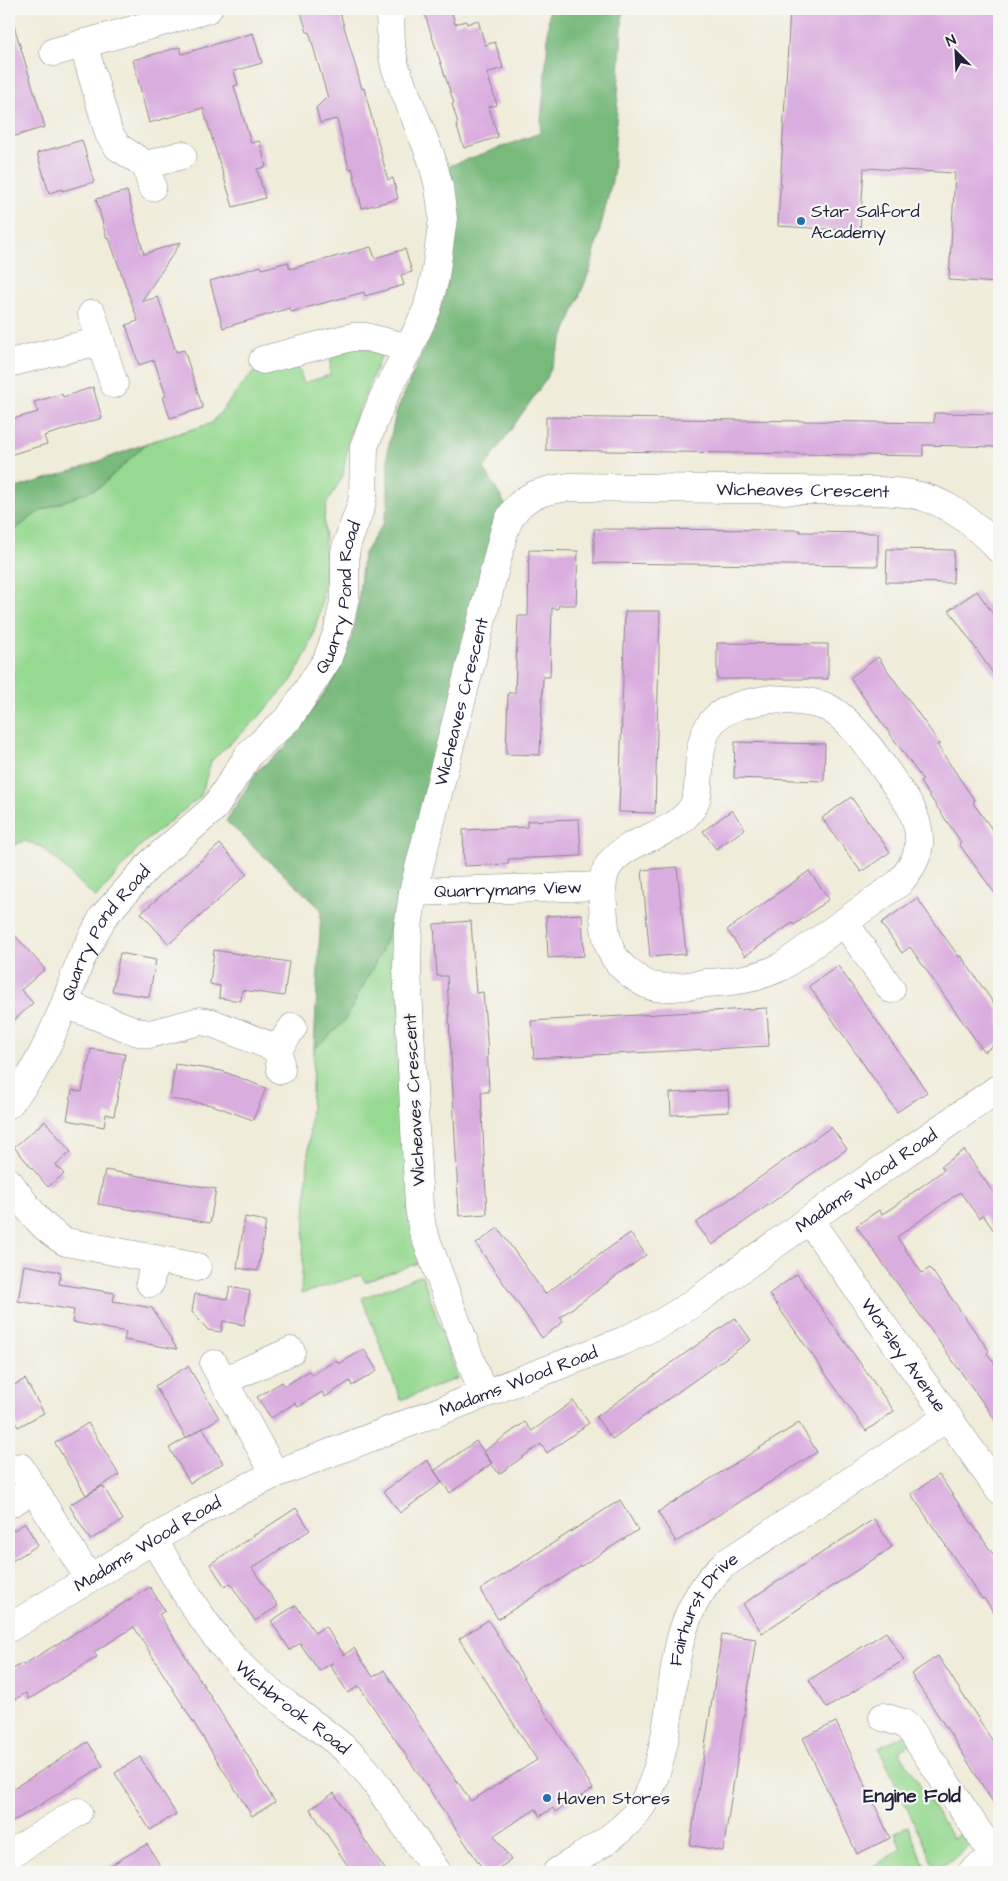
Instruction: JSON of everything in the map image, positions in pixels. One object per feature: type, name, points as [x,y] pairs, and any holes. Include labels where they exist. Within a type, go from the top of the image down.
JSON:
[{"type":"street","points":[[54,52],[208,9]]},
{"type":"street","name":"Quarry Pond Road","points":[[9,1104],[32,1074],[49,1041],[65,1004],[80,961],[103,917],[151,863],[215,807],[250,754],[289,718],[327,660],[338,630],[345,596],[348,541],[361,506],[364,447],[384,398],[409,348],[429,301],[435,277],[442,218],[439,187],[431,157],[395,67],[391,46],[390,9]]},
{"type":"street","points":[[84,43],[110,134],[118,147],[149,176],[182,155]]},
{"type":"street","points":[[92,314],[114,384]]},
{"type":"street","points":[[263,360],[312,358],[352,337],[366,337],[409,348]]},
{"type":"street","points":[[9,363],[100,341]]},
{"type":"street","name":"Wicheaves Crescent","points":[[483,1394],[422,1228],[419,1206],[407,970],[408,928],[413,892],[504,532],[508,519],[514,509],[538,493],[570,487],[880,491],[903,493],[932,499],[967,518],[999,550]]},
{"type":"street","name":"Quarrymans View","points":[[770,700],[804,701],[836,712],[849,723],[910,806],[917,821],[920,836],[918,850],[909,872],[899,882],[781,967],[750,979],[654,987],[640,981],[619,964],[610,950],[606,938],[602,886],[608,866],[623,851],[640,841],[670,829],[684,819],[693,806],[698,790],[699,754],[702,738],[708,726],[716,717],[734,707],[748,703],[770,700]]},
{"type":"street","name":"Quarrymans View","points":[[413,892],[602,886]]},
{"type":"street","points":[[844,922],[891,989]]},
{"type":"street","points":[[65,1004],[138,1032],[150,1034],[163,1032],[191,1022],[212,1023],[280,1060],[293,1027]]},
{"type":"street","name":"Madams Wood Road","points":[[9,1628],[213,1504],[275,1474],[623,1341],[662,1322],[689,1306],[809,1220],[996,1099]]},
{"type":"street","points":[[9,1182],[43,1226],[53,1235],[66,1242],[152,1271],[197,1267]]},
{"type":"street","name":"Worsley Avenue","points":[[809,1220],[999,1490]]},
{"type":"street","points":[[275,1474],[219,1373],[291,1351]]},
{"type":"street","name":"Fairhurst Drive","points":[[557,1872],[615,1833],[629,1821],[642,1805],[653,1783],[664,1742],[680,1634],[692,1605],[710,1577],[723,1565],[948,1418]]},
{"type":"street","points":[[9,1504],[27,1478],[89,1578]]},
{"type":"street","name":"Wichbrook Road","points":[[153,1539],[214,1636],[244,1669],[289,1707],[353,1756],[368,1773],[437,1872]]},
{"type":"street","points":[[883,1717],[903,1723],[910,1729],[997,1856],[972,1872]]},
{"type":"street","points":[[9,1855],[78,1812]]},
{"type":"green space","points":[[549,9],[623,9],[613,176],[591,267],[547,378],[484,468],[506,506],[398,902],[382,950],[344,1022],[314,1049],[321,909],[226,821],[258,770],[285,748],[334,679],[351,640],[358,605],[363,555],[384,522],[388,504],[388,449],[396,413],[438,316],[449,277],[456,200],[449,166],[540,133]]},
{"type":"green space","points":[[356,346],[382,354],[349,437],[343,476],[327,503],[324,518],[326,568],[321,608],[309,648],[292,680],[257,719],[211,761],[201,796],[140,846],[96,898],[42,847],[24,841],[9,847],[9,534],[40,511],[100,487],[147,443],[212,423],[252,373],[291,363],[298,366],[304,383],[330,375],[331,361],[334,353]]},
{"type":"green space","points":[[147,443],[100,487],[40,511],[9,534],[9,490],[76,470]]},
{"type":"green space","points":[[398,902],[421,1262],[365,1282],[361,1275],[301,1294],[314,1049],[344,1022],[382,950]]},
{"type":"green space","points":[[422,1275],[458,1378],[401,1400],[362,1298]]},
{"type":"green space","points":[[907,1733],[913,1743],[899,1751],[953,1839],[971,1827],[978,1838],[961,1853],[936,1870],[879,1748]]},
{"type":"green space","points":[[908,1826],[927,1872],[866,1872],[901,1848],[895,1833]]},
{"type":"building","points":[[300,9],[339,9],[362,89],[364,88],[388,180],[393,178],[398,199],[362,208],[352,168],[349,169],[337,119],[320,123],[316,108],[328,98],[309,32],[307,32]]},
{"type":"building","points":[[423,9],[451,9],[455,24],[466,21],[467,24],[478,20],[485,45],[495,42],[503,68],[487,73],[497,105],[489,107],[498,137],[464,148],[456,124],[458,123],[452,104],[454,103]]},
{"type":"building","points":[[790,9],[999,9],[999,283],[949,280],[955,173],[864,168],[860,231],[778,226]]},
{"type":"building","points":[[14,26],[45,127],[12,137],[9,125],[9,27]]},
{"type":"building","points":[[253,33],[262,63],[234,71],[238,85],[234,86],[251,143],[260,142],[266,167],[257,169],[265,198],[233,207],[203,108],[149,123],[133,60],[180,47],[182,54]]},
{"type":"building","points":[[82,140],[94,182],[49,193],[37,153]]},
{"type":"building","points":[[127,191],[144,254],[181,242],[141,302],[158,297],[176,352],[184,350],[203,408],[170,418],[163,397],[166,396],[154,360],[139,365],[126,325],[138,321],[109,238],[107,239],[96,199]]},
{"type":"building","points":[[371,247],[375,258],[405,249],[412,272],[401,275],[404,285],[365,296],[364,292],[291,312],[290,308],[223,328],[210,281],[261,266],[262,269],[288,262],[290,269]]},
{"type":"building","points":[[93,387],[102,418],[44,436],[47,444],[9,455],[9,420],[38,412],[34,402],[62,394],[63,397]]},
{"type":"building","points":[[934,413],[999,414],[999,447],[923,445],[923,456],[546,450],[546,417],[934,423]]},
{"type":"building","points":[[594,529],[800,530],[800,532],[878,533],[878,566],[594,563]]},
{"type":"building","points":[[887,549],[954,550],[953,583],[886,582]]},
{"type":"building","points":[[529,550],[578,551],[576,605],[559,605],[558,609],[552,608],[550,677],[543,677],[540,755],[506,754],[508,693],[515,693],[518,616],[528,616]]},
{"type":"building","points":[[977,591],[999,622],[999,682],[949,610]]},
{"type":"building","points":[[625,611],[660,611],[655,813],[619,812]]},
{"type":"building","points":[[717,643],[828,644],[828,679],[717,679]]},
{"type":"building","points":[[878,657],[940,744],[937,745],[975,801],[973,803],[999,839],[999,899],[959,844],[961,842],[920,782],[923,780],[850,678]]},
{"type":"building","points":[[735,742],[825,744],[824,781],[734,778]]},
{"type":"building","points":[[851,797],[890,852],[861,872],[822,818]]},
{"type":"building","points":[[732,810],[745,829],[716,849],[703,831]]},
{"type":"building","points":[[579,819],[581,856],[508,859],[509,864],[464,866],[463,830],[527,827],[527,821]]},
{"type":"building","points":[[220,844],[247,874],[169,944],[141,913]]},
{"type":"building","points":[[677,867],[686,954],[650,957],[642,870]]},
{"type":"building","points":[[809,871],[829,899],[794,925],[792,923],[745,956],[727,930]]},
{"type":"building","points":[[917,898],[959,957],[961,956],[999,1011],[999,1042],[984,1052],[910,947],[902,953],[881,923]]},
{"type":"building","points":[[582,914],[584,956],[548,958],[546,916]]},
{"type":"building","points":[[471,921],[476,993],[483,992],[487,1040],[489,1092],[481,1092],[487,1214],[459,1216],[447,976],[437,976],[434,924]]},
{"type":"building","points":[[9,929],[45,969],[21,990],[33,1003],[9,1025]]},
{"type":"building","points":[[214,950],[289,962],[284,996],[242,990],[241,1001],[219,998],[220,986],[210,984]]},
{"type":"building","points":[[120,953],[156,960],[149,997],[112,991]]},
{"type":"building","points":[[838,966],[927,1092],[897,1112],[809,986]]},
{"type":"building","points":[[767,1008],[769,1046],[534,1058],[531,1021]]},
{"type":"building","points":[[91,1049],[125,1054],[114,1116],[106,1114],[104,1127],[67,1120],[72,1090],[82,1092]]},
{"type":"building","points":[[175,1064],[222,1071],[266,1088],[253,1120],[212,1105],[170,1099]]},
{"type":"building","points":[[728,1090],[729,1112],[671,1115],[670,1093]]},
{"type":"building","points":[[45,1121],[71,1152],[56,1165],[64,1174],[48,1187],[14,1147]]},
{"type":"building","points":[[831,1127],[847,1149],[712,1245],[696,1223]]},
{"type":"building","points":[[964,1150],[999,1201],[999,1238],[983,1215],[979,1218],[960,1192],[897,1237],[922,1273],[930,1268],[989,1351],[987,1353],[999,1370],[999,1425],[856,1226],[879,1210],[882,1214],[893,1207],[944,1170],[941,1166]]},
{"type":"building","points":[[105,1170],[216,1189],[210,1223],[98,1204]]},
{"type":"building","points":[[245,1217],[266,1221],[258,1271],[237,1268]]},
{"type":"building","points":[[498,1228],[545,1294],[630,1233],[646,1255],[560,1317],[563,1322],[542,1338],[476,1244]]},
{"type":"building","points":[[24,1265],[61,1272],[59,1284],[115,1293],[113,1301],[152,1308],[177,1349],[124,1340],[126,1332],[72,1322],[74,1310],[18,1301]]},
{"type":"building","points":[[797,1274],[894,1411],[866,1431],[769,1294]]},
{"type":"building","points":[[230,1287],[250,1291],[244,1325],[223,1321],[221,1332],[208,1330],[192,1312],[195,1294],[227,1299]]},
{"type":"building","points":[[735,1318],[751,1340],[612,1439],[596,1417]]},
{"type":"building","points":[[364,1349],[377,1371],[352,1386],[350,1381],[325,1397],[322,1392],[298,1407],[295,1403],[271,1418],[257,1397],[282,1382],[285,1386],[309,1371],[312,1375],[336,1360],[339,1364]]},
{"type":"building","points":[[188,1366],[219,1418],[186,1438],[155,1386]]},
{"type":"building","points":[[25,1379],[44,1413],[18,1427],[9,1410],[9,1388]]},
{"type":"building","points":[[573,1401],[589,1423],[547,1453],[541,1444],[499,1474],[483,1452],[525,1422],[532,1431]]},
{"type":"building","points":[[88,1423],[119,1475],[86,1495],[55,1443]]},
{"type":"building","points":[[799,1423],[817,1452],[676,1542],[658,1512]]},
{"type":"building","points":[[203,1428],[223,1463],[190,1483],[169,1448]]},
{"type":"building","points":[[476,1441],[492,1463],[450,1493],[434,1471]]},
{"type":"building","points":[[427,1460],[442,1482],[400,1513],[384,1491]]},
{"type":"building","points":[[939,1475],[999,1563],[999,1620],[984,1598],[982,1599],[911,1494]]},
{"type":"building","points":[[103,1486],[123,1520],[90,1540],[69,1505]]},
{"type":"building","points":[[620,1500],[638,1530],[498,1619],[480,1590]]},
{"type":"building","points":[[296,1508],[310,1530],[252,1568],[278,1606],[255,1621],[230,1583],[225,1587],[210,1564]]},
{"type":"building","points":[[874,1519],[892,1547],[762,1633],[743,1604]]},
{"type":"building","points":[[25,1523],[38,1545],[9,1563],[9,1533]]},
{"type":"building","points":[[150,1587],[165,1611],[159,1614],[275,1802],[252,1816],[134,1627],[94,1652],[97,1657],[29,1699],[26,1693],[9,1703],[9,1672]]},
{"type":"building","points":[[296,1605],[315,1633],[325,1626],[344,1655],[354,1648],[373,1677],[384,1670],[471,1801],[537,1760],[459,1639],[488,1620],[593,1789],[555,1812],[553,1808],[540,1816],[536,1809],[494,1835],[511,1860],[493,1872],[485,1872],[359,1686],[348,1693],[330,1665],[334,1662],[319,1671],[300,1643],[290,1650],[271,1621]]},
{"type":"building","points":[[886,1632],[904,1660],[827,1708],[809,1680]]},
{"type":"building","points":[[722,1634],[756,1639],[723,1851],[690,1845]]},
{"type":"building","points":[[938,1656],[999,1751],[999,1812],[911,1674]]},
{"type":"building","points":[[836,1722],[890,1838],[857,1854],[803,1738]]},
{"type":"building","points":[[88,1742],[103,1766],[9,1824],[9,1791]]},
{"type":"building","points":[[140,1757],[176,1814],[150,1830],[115,1773]]},
{"type":"building","points":[[334,1793],[387,1872],[352,1872],[310,1809]]},
{"type":"building","points":[[147,1844],[164,1872],[99,1872]]},
{"type":"place","name":"Star Salford Academy","points":[[801,221]]},
{"type":"place","name":"Haven Stores","points":[[547,1798]]},
{"type":"district","name":"Engine Fold","points":[[912,1795]]}]
